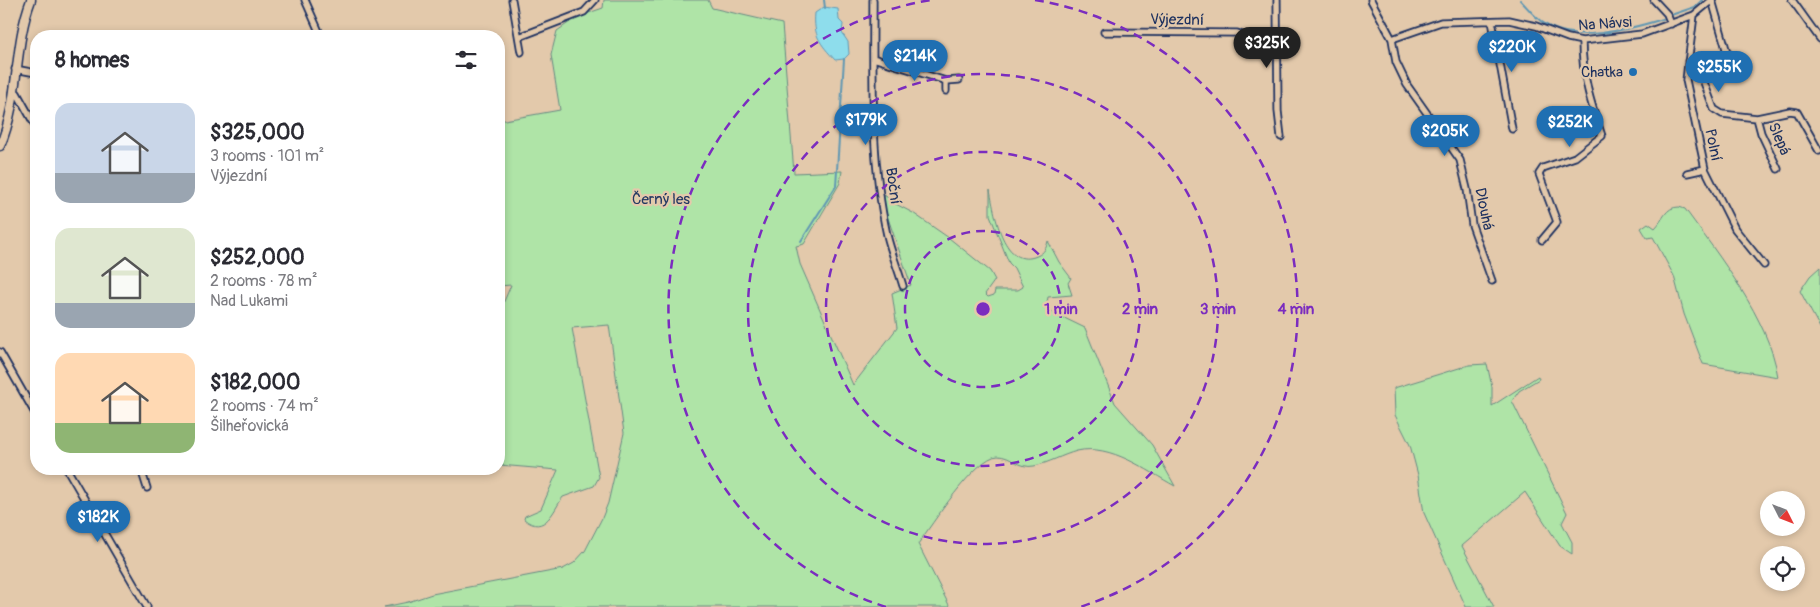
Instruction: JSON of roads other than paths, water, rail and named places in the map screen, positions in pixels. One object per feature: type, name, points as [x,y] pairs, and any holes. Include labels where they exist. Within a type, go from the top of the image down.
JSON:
[{"type":"street","points":[[0,146],[8,123],[22,28],[31,0]]},
{"type":"street","points":[[305,0],[318,30]]},
{"type":"street","points":[[512,0],[521,52]]},
{"type":"street","points":[[519,37],[584,12],[595,0]]},
{"type":"street","name":"Boční","points":[[873,0],[873,58],[878,168],[887,235],[903,286]]},
{"type":"street","points":[[1277,0],[1281,137]]},
{"type":"street","points":[[1371,0],[1392,39]]},
{"type":"street","points":[[1654,0],[1667,14],[1671,24]]},
{"type":"street","points":[[1712,0],[1736,74]]},
{"type":"street","name":"Na Návsi","points":[[1392,39],[1441,22],[1509,20],[1536,26],[1582,41],[1642,34],[1694,15],[1712,0]]},
{"type":"street","points":[[1792,0],[1820,39]]},
{"type":"street","name":"Polní","points":[[1694,15],[1686,80],[1705,169],[1735,229],[1764,265]]},
{"type":"street","points":[[1492,21],[1512,129]]},
{"type":"street","name":"Výjezdní","points":[[1104,32],[1237,34],[1277,49]]},
{"type":"street","name":"Dlouhá","points":[[1392,39],[1396,62],[1407,85],[1460,160],[1467,189],[1472,225],[1492,281]]},
{"type":"street","points":[[1542,240],[1557,222],[1539,174],[1543,168],[1575,157],[1602,136],[1586,86],[1582,66],[1582,41]]},
{"type":"street","points":[[873,58],[946,82],[959,80]]},
{"type":"street","name":"Slepá","points":[[1688,61],[1702,77],[1714,109],[1722,114],[1757,118],[1790,111],[1797,112],[1819,150]]},
{"type":"street","points":[[16,69],[30,72]]},
{"type":"street","points":[[946,82],[946,91]]},
{"type":"street","points":[[13,92],[17,93],[30,116]]},
{"type":"street","name":"Slepá","points":[[1757,118],[1761,132],[1778,169]]},
{"type":"street","points":[[1687,173],[1705,169]]},
{"type":"street","points":[[0,352],[30,404]]},
{"type":"street","points":[[70,475],[147,607]]},
{"type":"street","points":[[143,475],[147,488]]},
{"type":"water","points":[[824,7],[838,9],[839,20],[843,24],[842,33],[848,42],[849,54],[844,59],[835,60],[816,33],[815,13]]},
{"type":"waterway","points":[[824,0],[825,8]]},
{"type":"waterway","points":[[1520,0],[1542,22],[1555,29],[1569,33],[1602,33],[1635,27],[1663,19]]},
{"type":"waterway","points":[[1671,15],[1695,7],[1702,0]]},
{"type":"waterway","points":[[801,241],[836,186],[844,59]]},
{"type":"place","name":"Chatka","points":[[1633,72]]},
{"type":"park label","name":"Černý les","points":[[661,199]]}]
